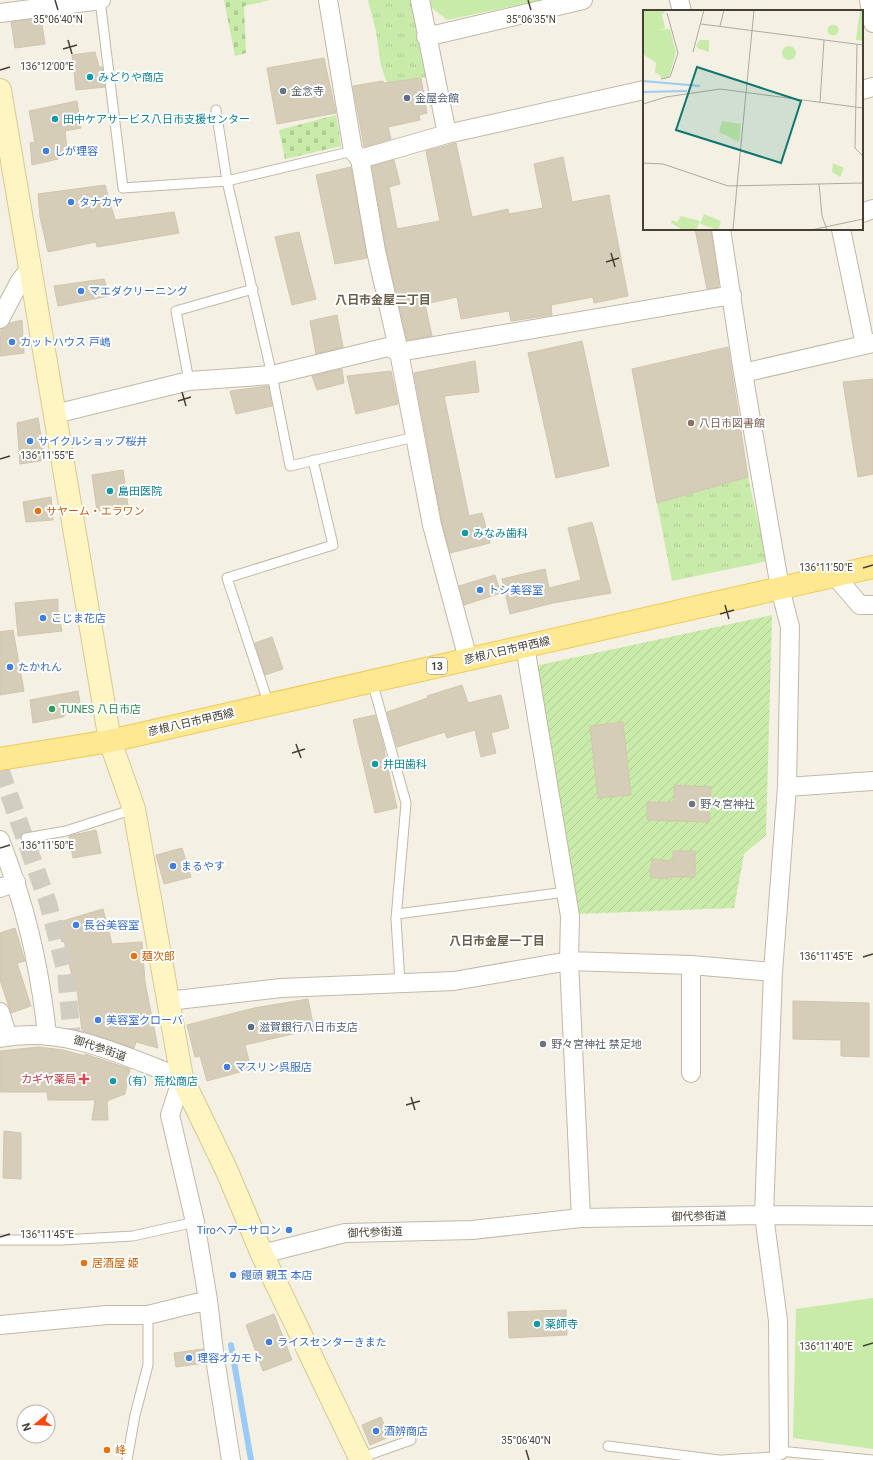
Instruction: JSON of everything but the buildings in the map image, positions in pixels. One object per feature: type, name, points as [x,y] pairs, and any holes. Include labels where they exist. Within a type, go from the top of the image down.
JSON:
[{"type":"main road","name":"彦根八日市甲西線","points":[[0,759],[110,741],[873,567]]},
{"type":"street","points":[[0,13],[101,0]]},
{"type":"street","points":[[328,0],[376,251],[399,352],[432,525],[468,659]]},
{"type":"street","points":[[420,0],[426,37],[447,134]]},
{"type":"street","points":[[426,37],[583,0]]},
{"type":"street","points":[[679,0],[682,10]]},
{"type":"street","points":[[869,0],[873,24]]},
{"type":"street","points":[[863,90],[873,87]]},
{"type":"street","points":[[0,90],[6,158],[31,267],[110,741],[134,809],[182,1078],[226,1169],[262,1254],[358,1459]]},
{"type":"street","points":[[357,155],[643,90]]},
{"type":"street","points":[[863,213],[873,209]]},
{"type":"street","points":[[720,230],[780,588],[790,627],[787,787],[773,972],[764,1215],[778,1321],[779,1451]]},
{"type":"street","points":[[743,373],[869,344],[841,230]]},
{"type":"street","points":[[0,319],[20,281],[31,267]]},
{"type":"street","points":[[55,414],[189,381],[272,375],[388,347],[399,352],[732,295]]},
{"type":"street","points":[[835,576],[860,605],[873,605]]},
{"type":"street","points":[[526,646],[570,916],[569,961],[581,1218]]},
{"type":"street","points":[[787,787],[873,781]]},
{"type":"street","points":[[0,840],[8,885],[31,932],[38,967],[47,1034]]},
{"type":"street","points":[[168,1001],[281,988],[454,981],[569,961],[691,965],[773,972]]},
{"type":"street","points":[[691,965],[691,1073]]},
{"type":"street","points":[[0,1012],[4,1038]]},
{"type":"street","name":"御代参街道","points":[[4,1038],[47,1034],[72,1038],[182,1078]]},
{"type":"street","points":[[182,1078],[170,1115],[195,1222],[231,1460]]},
{"type":"street","name":"御代参街道","points":[[262,1254],[345,1233],[472,1230],[581,1218],[764,1215],[873,1216]]},
{"type":"street","points":[[0,1325],[106,1315],[148,1315],[208,1300]]},
{"type":"lane","points":[[101,0],[123,188],[226,180],[357,155]]},
{"type":"lane","points":[[216,110],[226,180],[272,375],[290,466],[415,437]]},
{"type":"lane","points":[[189,381],[176,311],[252,289]]},
{"type":"lane","points":[[269,704],[227,578],[333,545],[313,460]]},
{"type":"lane","points":[[372,681],[406,803],[397,914],[400,982]]},
{"type":"lane","points":[[26,838],[66,831],[134,809]]},
{"type":"lane","points":[[397,914],[566,892]]},
{"type":"lane","points":[[0,1240],[62,1240],[133,1236],[195,1222]]},
{"type":"lane","points":[[127,1460],[135,1415],[148,1365],[148,1315]]},
{"type":"lane","points":[[358,1459],[411,1440]]},
{"type":"lane","points":[[608,1446],[719,1460]]},
{"type":"lane","points":[[722,1460],[772,1457],[779,1451],[873,1460]]},
{"type":"green space","points":[[224,0],[270,0],[244,6],[246,53],[235,56]]},
{"type":"green space","points":[[368,0],[415,0],[428,77],[387,83],[381,66],[376,31]]},
{"type":"green space","points":[[430,0],[542,0],[447,20],[431,7]]},
{"type":"green space","points":[[336,115],[341,146],[285,159],[279,130]]},
{"type":"green space","points":[[748,477],[767,561],[672,581],[657,503]]},
{"type":"green space","points":[[772,615],[766,835],[744,854],[734,908],[578,914],[535,666]]},
{"type":"green space","points":[[873,1298],[873,1449],[793,1438],[796,1309]]},
{"type":"waterway","points":[[231,1345],[251,1460]]},
{"type":"tunnel","points":[[0,769],[48,903],[66,973],[72,1038]]},
{"type":"place","name":"みどりや商店","points":[[90,77]]},
{"type":"place","name":"金念寺","points":[[283,91]]},
{"type":"place","name":"金屋会館","points":[[407,98]]},
{"type":"place","name":"田中ケアサービス八日市支援センター","points":[[55,119]]},
{"type":"place","name":"しが理容","points":[[46,151]]},
{"type":"place","name":"タナカヤ","points":[[71,202]]},
{"type":"place","name":"マエダクリーニング","points":[[81,291]]},
{"type":"place","name":"カットハウス 戸嶋","points":[[12,342]]},
{"type":"place","name":"八日市図書館","points":[[691,423]]},
{"type":"place","name":"サイクルショップ桜井","points":[[30,441]]},
{"type":"place","name":"島田医院","points":[[110,491]]},
{"type":"place","name":"サヤーム・エラワン","points":[[38,511]]},
{"type":"place","name":"みなみ歯科","points":[[465,533]]},
{"type":"place","name":"トシ美容室","points":[[480,590]]},
{"type":"place","name":"こじま花店","points":[[43,618]]},
{"type":"place","name":"たかれん","points":[[10,667]]},
{"type":"place","name":"TUNES 八日市店","points":[[52,709]]},
{"type":"place","name":"井田歯科","points":[[375,764]]},
{"type":"place","name":"野々宮神社","points":[[692,804]]},
{"type":"place","name":"まるやす","points":[[173,866]]},
{"type":"place","name":"長谷美容室","points":[[76,925]]},
{"type":"place","name":"麺次郎","points":[[134,956]]},
{"type":"place","name":"美容室クローバ","points":[[98,1020]]},
{"type":"place","name":"滋賀銀行八日市支店","points":[[251,1027]]},
{"type":"place","name":"野々宮神社 禁足地","points":[[543,1044]]},
{"type":"place","name":"マスリン呉服店","points":[[227,1067]]},
{"type":"place","name":"カギヤ薬局","points":[[84,1079]]},
{"type":"place","name":"（有）荒松商店","points":[[113,1081]]},
{"type":"place","name":"Tiroヘアーサロン","points":[[289,1230]]},
{"type":"place","name":"居酒屋 姫","points":[[84,1263]]},
{"type":"place","name":"饅頭 親玉 本店","points":[[233,1275]]},
{"type":"place","name":"薬師寺","points":[[537,1324]]},
{"type":"place","name":"ライスセンターきまた","points":[[269,1342]]},
{"type":"place","name":"理容オカモト","points":[[189,1358]]},
{"type":"place","name":"酒辨商店","points":[[376,1431]]},
{"type":"place","name":"峰","points":[[107,1450]]},
{"type":"district","name":"八日市金屋二丁目","points":[[383,300]]},
{"type":"district","name":"八日市金屋一丁目","points":[[497,941]]}]
